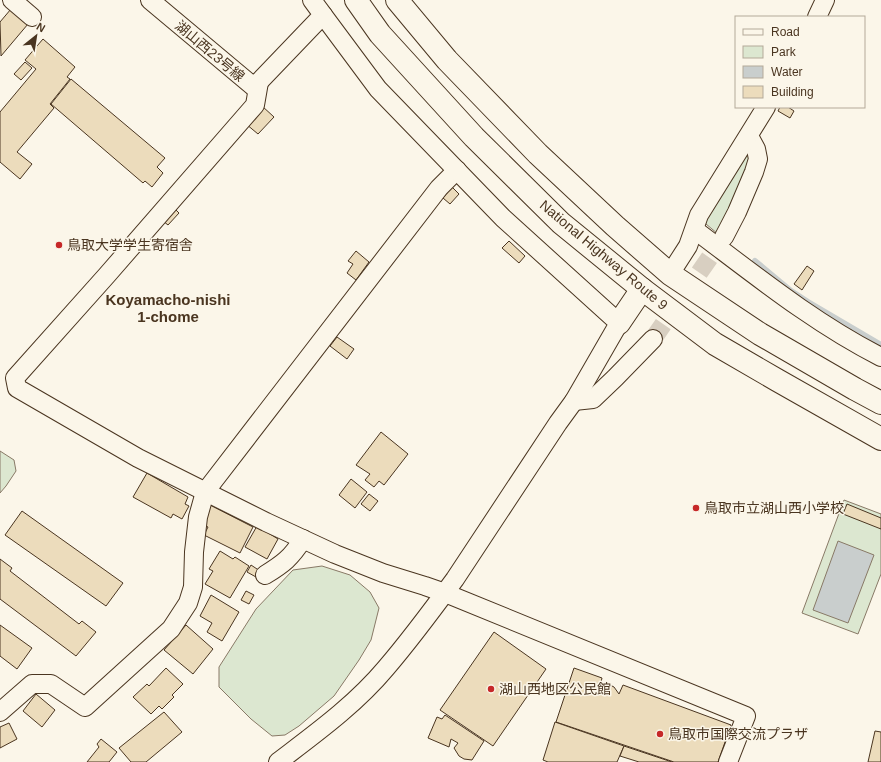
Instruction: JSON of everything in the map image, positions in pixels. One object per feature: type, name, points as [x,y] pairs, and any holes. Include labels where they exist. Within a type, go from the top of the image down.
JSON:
[{"type":"main road","name":"National Highway Route 9","points":[[356,0],[380,34],[474,137],[561,223],[642,289],[715,344],[881,439]]},
{"type":"main road","name":"National Highway Route 9","points":[[397,0],[447,60],[538,154],[615,226],[670,274],[760,334],[855,389],[881,402]]},
{"type":"main road","points":[[619,323],[642,289]]},
{"type":"street","points":[[12,0],[32,17]]},
{"type":"street","name":"湖山西23号線","points":[[150,0],[254,87],[323,15]]},
{"type":"street","points":[[278,762],[343,712],[386,669],[455,579],[574,401],[619,323],[503,218],[378,89],[312,0]]},
{"type":"street","points":[[817,16],[825,0]]},
{"type":"street","points":[[259,82],[255,105],[112,270],[15,378],[17,388],[138,458],[205,492],[335,554],[383,573],[445,593],[746,716],[728,762]]},
{"type":"street","points":[[670,274],[688,246],[700,215],[765,108]]},
{"type":"street","points":[[724,237],[748,186],[758,159],[756,150],[749,136]]},
{"type":"street","points":[[0,712],[32,684],[52,684],[85,707],[172,629],[188,603],[193,587],[194,552],[198,517],[205,492],[439,188],[457,170]]},
{"type":"street","points":[[694,230],[800,308],[881,357]]},
{"type":"street","points":[[574,401],[593,399],[653,339]]},
{"type":"street","points":[[265,576],[284,563],[295,552],[303,539]]},
{"type":"green space","points":[[746,149],[753,158],[718,234],[703,220]]},
{"type":"green space","points":[[0,451],[14,460],[16,471],[0,493]]},
{"type":"green space","points":[[844,500],[881,514],[881,574],[858,634],[802,613]]},
{"type":"green space","points":[[322,566],[350,575],[370,592],[379,608],[371,640],[334,696],[299,726],[285,735],[272,736],[251,719],[219,687],[219,667],[256,609],[293,570]]},
{"type":"water","points":[[838,541],[874,555],[848,623],[813,610]]},
{"type":"building","points":[[11,9],[28,24],[1,56],[0,22]]},
{"type":"building","points":[[43,39],[75,67],[67,77],[70,79],[50,104],[54,108],[17,152],[32,164],[20,179],[0,162],[0,112],[36,69],[25,60]]},
{"type":"building","points":[[25,62],[32,68],[21,80],[14,74]]},
{"type":"building","points":[[71,79],[165,158],[157,167],[163,173],[152,187],[145,181],[143,183],[51,104]]},
{"type":"building","points":[[262,106],[274,117],[258,134],[246,124]]},
{"type":"building","points":[[780,108],[790,108],[794,111],[790,118],[778,111]]},
{"type":"building","points":[[452,187],[459,194],[450,204],[443,198]]},
{"type":"building","points":[[174,208],[179,213],[168,225],[163,221]]},
{"type":"building","points":[[509,241],[525,256],[519,263],[502,248]]},
{"type":"building","points":[[356,251],[369,262],[356,280],[347,273],[353,264],[348,261]]},
{"type":"building","points":[[807,266],[814,271],[802,290],[794,284]]},
{"type":"building","points":[[337,337],[354,349],[347,359],[330,346]]},
{"type":"building","points":[[381,432],[408,454],[384,485],[379,481],[374,487],[365,480],[370,474],[356,465]]},
{"type":"building","points":[[147,473],[188,497],[185,504],[189,506],[182,519],[173,514],[171,518],[133,497]]},
{"type":"building","points":[[351,479],[367,492],[355,508],[339,495]]},
{"type":"building","points":[[369,494],[378,501],[370,511],[361,504]]},
{"type":"building","points":[[847,504],[881,518],[881,529],[843,514]]},
{"type":"building","points":[[210,505],[253,527],[240,553],[204,535],[208,527],[204,525]]},
{"type":"building","points":[[22,511],[123,583],[106,606],[5,535]]},
{"type":"building","points":[[257,526],[278,539],[267,559],[245,547]]},
{"type":"building","points":[[220,551],[233,559],[235,557],[249,566],[230,598],[205,584],[213,571],[209,569]]},
{"type":"building","points":[[0,559],[12,568],[10,571],[79,624],[82,621],[96,632],[76,656],[0,599]]},
{"type":"building","points":[[251,565],[260,571],[256,577],[247,572]]},
{"type":"building","points":[[246,591],[254,595],[249,604],[241,600]]},
{"type":"building","points":[[211,595],[239,612],[222,641],[207,632],[212,623],[200,616]]},
{"type":"building","points":[[0,625],[32,648],[17,669],[0,656]]},
{"type":"building","points":[[186,625],[213,649],[193,674],[164,650]]},
{"type":"building","points":[[494,632],[546,669],[493,746],[440,710]]},
{"type":"building","points":[[166,668],[183,684],[172,695],[174,697],[162,709],[159,706],[151,714],[133,697],[147,684],[149,686]]},
{"type":"building","points":[[574,668],[602,678],[600,686],[610,685],[614,687],[619,694],[623,685],[731,725],[718,762],[674,762],[556,722]]},
{"type":"building","points":[[36,694],[55,710],[42,727],[23,711]]},
{"type":"building","points":[[164,712],[182,732],[146,762],[131,762],[119,748]]},
{"type":"building","points":[[445,715],[484,741],[472,760],[464,759],[459,756],[454,748],[458,743],[451,739],[449,747],[428,738],[437,717],[442,719]]},
{"type":"building","points":[[555,722],[624,746],[617,762],[548,762],[543,760]]},
{"type":"building","points":[[9,723],[17,739],[0,748],[0,727]]},
{"type":"building","points":[[875,731],[881,732],[881,762],[868,762]]},
{"type":"building","points":[[101,739],[117,752],[109,762],[87,762],[99,747],[97,744]]},
{"type":"building","points":[[624,746],[672,762],[639,762],[620,756]]},
{"type":"waterway","points":[[755,261],[791,291],[881,345]]},
{"type":"tunnel","points":[[653,339],[724,237]]},
{"type":"place","name":"鳥取大学学生寄宿舎","points":[[59,245]]},
{"type":"place","name":"鳥取市立湖山西小学校","points":[[696,508]]},
{"type":"place","name":"湖山西地区公民館","points":[[491,689]]},
{"type":"place","name":"鳥取市国際交流プラザ","points":[[660,734]]},
{"type":"district","name":"Koyamacho-nishi 1-chome","points":[[168,308]]}]
